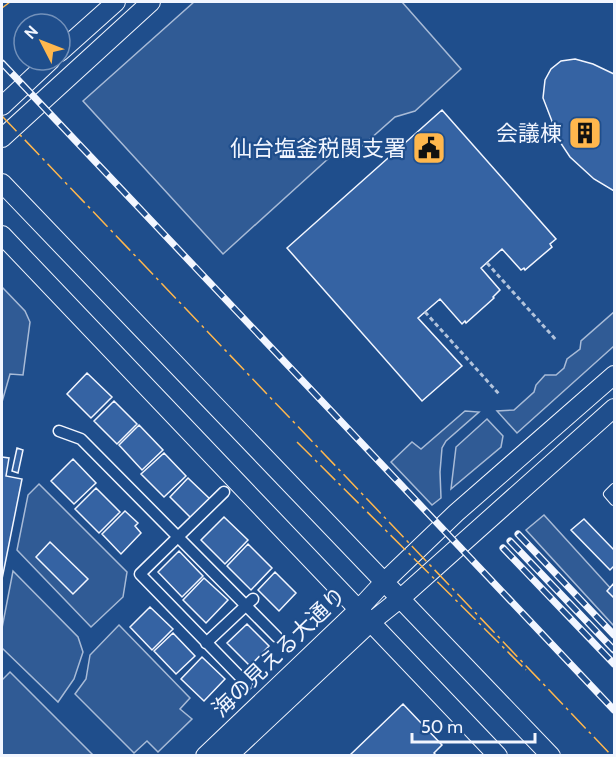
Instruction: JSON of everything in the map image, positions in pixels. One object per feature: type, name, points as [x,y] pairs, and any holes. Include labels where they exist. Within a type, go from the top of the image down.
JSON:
[{"type":"street","points":[[72,41],[116,2]]},
{"type":"street","points":[[2,138],[151,2]]},
{"type":"street","points":[[2,106],[38,72]]},
{"type":"street","points":[[2,183],[551,756]]},
{"type":"street","points":[[2,235],[498,756]]},
{"type":"street","name":"海の見える大通り","points":[[204,756],[364,616],[384,581],[456,513],[615,375]]},
{"type":"street","points":[[228,756],[364,616],[401,598],[615,408]]},
{"type":"street","points":[[59,431],[81,440],[178,537],[249,602],[278,636]]},
{"type":"street","points":[[224,492],[140,574],[247,684]]},
{"type":"street","points":[[206,643],[249,602]]},
{"type":"lane","points":[[615,488],[608,494],[615,501]]},
{"type":"path","points":[[487,263],[557,341]]},
{"type":"path","points":[[425,312],[499,394]]},
{"type":"shaded area","points":[[194,2],[402,2],[461,69],[415,111],[395,117],[360,148],[351,138],[223,254],[83,101]]},
{"type":"shaded area","points":[[2,287],[25,311],[30,322],[23,375],[10,374],[2,402]]},
{"type":"shaded area","points":[[614,312],[614,346],[517,433],[497,411],[514,410],[534,392],[536,385],[545,375],[556,375],[564,368],[567,359],[580,349],[581,341]]},
{"type":"shaded area","points":[[465,411],[479,412],[446,441],[442,448],[441,498],[432,505],[391,462],[412,442],[421,449]]},
{"type":"shaded area","points":[[487,419],[503,436],[501,447],[451,489],[456,447]]},
{"type":"shaded area","points":[[39,484],[127,572],[123,597],[91,627],[17,550],[28,495]]},
{"type":"shaded area","points":[[544,515],[614,592],[614,626],[526,530]]},
{"type":"shaded area","points":[[13,571],[78,637],[83,652],[74,679],[58,702],[2,648],[2,628]]},
{"type":"shaded area","points":[[119,625],[190,698],[180,709],[192,719],[158,752],[147,741],[134,753],[75,694],[86,679],[90,655]]},
{"type":"shaded area","points":[[10,672],[93,755],[2,755],[2,680]]},
{"type":"building","name":"会議棟","points":[[575,59],[614,74],[614,191],[594,179],[570,157],[560,142],[543,98],[545,80],[551,69],[561,61]]},
{"type":"building","points":[[442,110],[556,239],[550,244],[552,247],[525,270],[524,268],[521,270],[502,249],[481,268],[500,290],[466,323],[465,321],[462,324],[440,299],[418,318],[462,366],[422,401],[287,248]]},
{"type":"building","points":[[87,373],[112,397],[91,418],[67,394]]},
{"type":"building","points":[[114,401],[137,424],[117,444],[94,421]]},
{"type":"building","points":[[139,425],[163,450],[142,470],[119,445]]},
{"type":"building","points":[[17,448],[23,450],[18,473],[12,471]]},
{"type":"building","points":[[164,453],[186,476],[164,497],[141,474]]},
{"type":"building","points":[[2,457],[9,458],[6,476],[22,479],[2,579]]},
{"type":"building","points":[[73,459],[96,483],[74,504],[51,481]]},
{"type":"building","points":[[188,478],[211,500],[192,519],[170,497]]},
{"type":"building","points":[[96,488],[120,512],[99,533],[75,509]]},
{"type":"building","points":[[125,511],[138,523],[135,526],[141,533],[121,554],[102,534]]},
{"type":"building","points":[[224,517],[248,540],[225,564],[201,540]]},
{"type":"building","points":[[584,519],[614,550],[614,566],[610,570],[571,530]]},
{"type":"building","points":[[50,542],[88,579],[73,594],[36,557]]},
{"type":"building","points":[[248,544],[272,568],[251,590],[227,566]]},
{"type":"building","points":[[179,551],[203,576],[182,597],[158,572]]},
{"type":"building","points":[[275,572],[296,593],[279,611],[258,590]]},
{"type":"building","points":[[204,578],[228,600],[206,623],[183,600]]},
{"type":"building","points":[[614,583],[614,595],[613,597],[607,591]]},
{"type":"building","points":[[150,607],[173,629],[152,650],[130,627]]},
{"type":"building","points":[[247,624],[269,646],[250,666],[227,643]]},
{"type":"building","points":[[173,633],[195,656],[176,674],[154,651]]},
{"type":"building","points":[[202,657],[225,679],[204,701],[181,679]]},
{"type":"building","points":[[403,704],[442,745],[434,753],[437,756],[349,756]]},
{"type":"railway","points":[[2,63],[614,710]]},
{"type":"railway","points":[[518,534],[614,635]]},
{"type":"railway","points":[[510,541],[614,650]]},
{"type":"railway","points":[[503,548],[614,664]]},
{"type":"power","points":[[2,8],[10,2]]},
{"type":"power","points":[[2,116],[612,756]]},
{"type":"power","points":[[297,442],[526,670]]},
{"type":"place","name":"会議棟","points":[[585,133]]},
{"type":"place","name":"仙台塩釜税関支署","points":[[429,148]]}]
